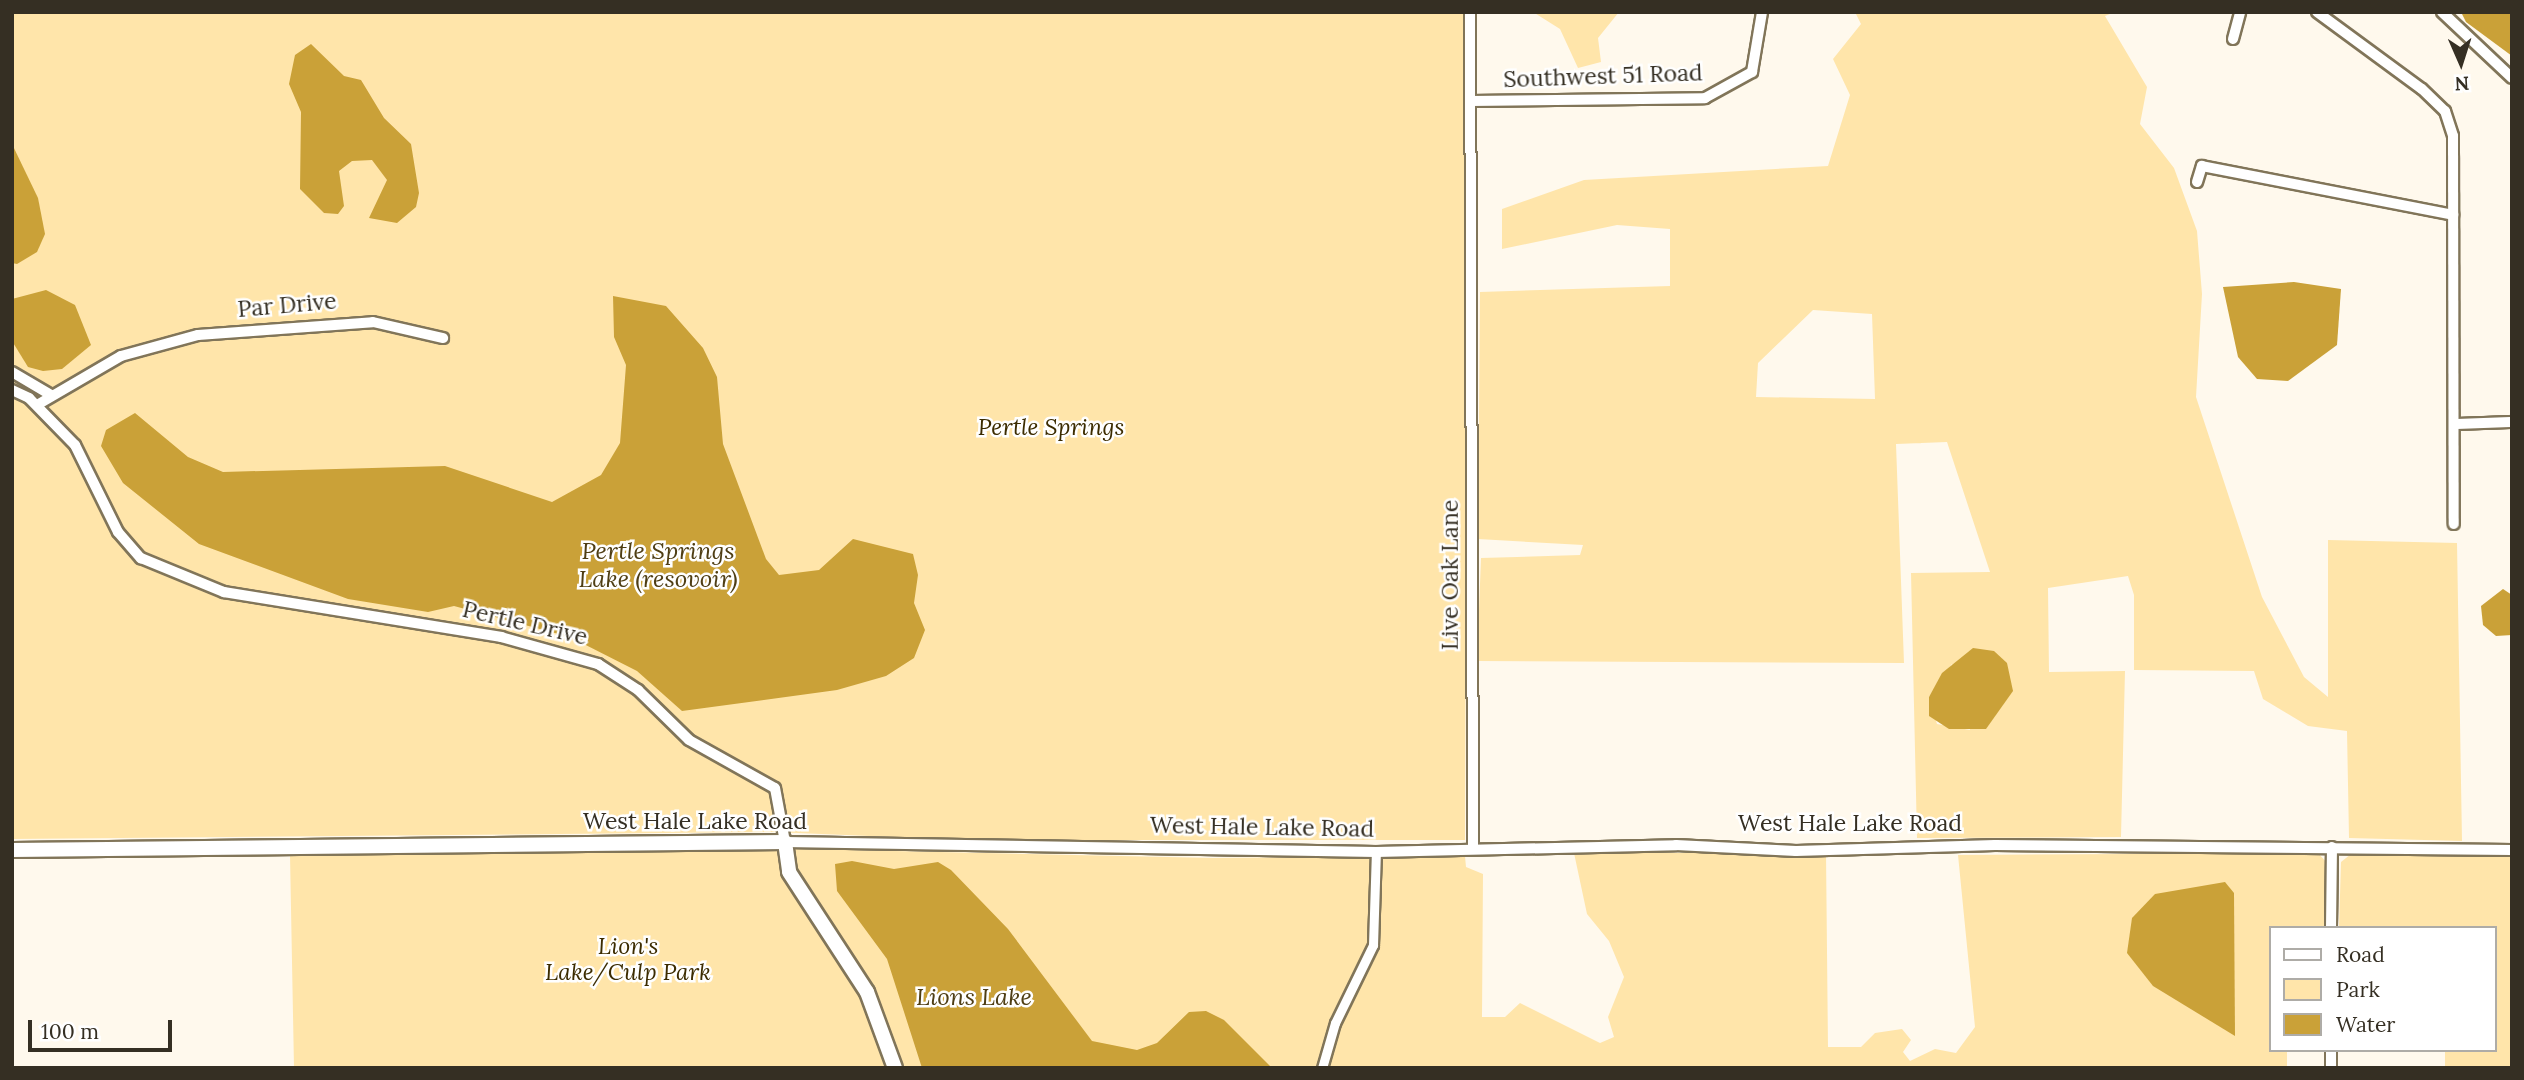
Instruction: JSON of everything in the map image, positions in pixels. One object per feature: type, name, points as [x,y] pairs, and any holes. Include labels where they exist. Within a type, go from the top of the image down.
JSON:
[{"type":"street","name":"Southwest 51 Road","points":[[1470,12],[1472,302]]},
{"type":"street","name":"Southwest 51 Road","points":[[1471,101],[1705,98],[1752,72],[1762,12]]},
{"type":"street","points":[[2233,38],[2240,12]]},
{"type":"street","points":[[2317,12],[2445,111],[2454,136],[2454,524]]},
{"type":"street","points":[[2442,12],[2512,78]]},
{"type":"street","points":[[2197,182],[2202,166],[2453,215]]},
{"type":"street","name":"Live Oak Lane","points":[[1472,302],[1474,848]]},
{"type":"street","name":"Par Drive","points":[[37,405],[134,351],[198,335],[327,321],[373,322],[443,338]]},
{"type":"street","points":[[12,372],[51,395]]},
{"type":"street","name":"Pertle Drive","points":[[12,390],[37,405],[90,465],[118,532],[141,558],[225,592],[502,637],[598,664],[638,690],[689,740],[775,788],[789,872],[867,992],[895,1068]]},
{"type":"street","points":[[2455,425],[2512,422]]},
{"type":"street","name":"West Hale Lake Road","points":[[12,850],[785,842],[1376,852],[1474,848],[2332,847],[2512,850]]},
{"type":"street","points":[[2331,926],[2332,847]]},
{"type":"street","points":[[1322,1068],[1335,1023],[1373,944],[1376,852]]},
{"type":"green space","name":"Pertle Springs","points":[[12,12],[1468,12],[1465,840],[964,840],[774,832],[12,839]]},
{"type":"green space","points":[[1533,12],[1619,12],[1598,38],[1601,62],[1578,68],[1560,29]]},
{"type":"green space","points":[[1855,12],[2115,12],[2105,16],[2147,87],[2140,124],[2174,168],[2197,231],[2202,294],[2196,397],[2262,597],[2304,677],[2328,697],[2328,540],[2457,543],[2462,841],[2349,838],[2347,731],[2308,726],[2263,699],[2254,671],[2134,670],[2134,595],[2128,576],[2048,588],[2049,672],[2125,671],[2121,837],[1917,838],[1911,573],[1990,572],[1947,442],[1896,444],[1904,663],[1477,661],[1481,558],[1580,555],[1583,545],[1478,539],[1480,292],[1670,286],[1670,229],[1617,225],[1502,249],[1502,209],[1584,180],[1828,166],[1850,95],[1833,59],[1861,24]],"holes":[[[1813,310],[1872,314],[1875,399],[1756,397],[1758,363]],[[1952,664],[1970,730],[1937,724],[1929,697]]]},
{"type":"green space","name":"Lion's Lake/Culp Park","points":[[757,848],[1213,858],[1465,856],[1466,867],[1483,874],[1482,1017],[1505,1017],[1520,1003],[1600,1043],[1614,1037],[1608,1017],[1624,977],[1609,941],[1587,914],[1574,853],[1826,853],[1828,1047],[1861,1047],[1875,1033],[1902,1029],[1911,1040],[1903,1052],[1910,1061],[1935,1049],[1956,1053],[1975,1027],[1958,855],[2318,853],[2328,864],[2327,926],[2268,926],[2268,1052],[2287,1052],[2287,1068],[294,1068],[290,855]]},
{"type":"green space","points":[[2351,854],[2512,854],[2512,1068],[2445,1068],[2445,1052],[2496,1052],[2496,926],[2339,926],[2341,862]]},
{"type":"water","points":[[2461,12],[2512,12],[2512,56],[2466,22]]},
{"type":"water","points":[[311,44],[344,76],[361,80],[384,118],[411,144],[419,193],[416,207],[397,223],[369,218],[387,180],[372,160],[352,161],[339,171],[344,206],[338,214],[324,213],[300,189],[301,112],[289,84],[295,55]]},
{"type":"water","points":[[12,144],[38,198],[45,234],[37,252],[17,264],[12,263]]},
{"type":"water","points":[[2294,282],[2341,289],[2337,345],[2288,381],[2257,379],[2238,357],[2223,287]]},
{"type":"water","points":[[46,290],[75,305],[91,345],[62,369],[43,371],[28,367],[12,341],[12,299]]},
{"type":"water","name":"Pertle Springs Lake (resovoir)","points":[[613,296],[666,306],[703,348],[717,377],[723,444],[766,559],[779,575],[819,570],[853,539],[913,554],[918,575],[914,603],[925,630],[914,658],[886,676],[837,690],[682,711],[637,671],[570,637],[454,606],[428,612],[348,599],[199,544],[123,483],[101,446],[106,430],[135,413],[188,457],[223,472],[445,466],[552,502],[601,475],[620,443],[626,365],[614,337]]},
{"type":"water","points":[[2503,589],[2512,595],[2512,635],[2496,636],[2483,625],[2481,606]]},
{"type":"water","points":[[1973,648],[1994,651],[2007,663],[2013,691],[1986,729],[1949,729],[1929,716],[1929,697],[1942,673]]},
{"type":"water","name":"Lions Lake","points":[[852,861],[894,869],[938,862],[951,870],[1008,929],[1092,1041],[1137,1050],[1157,1043],[1189,1012],[1206,1011],[1224,1020],[1272,1068],[922,1068],[887,959],[837,891],[835,864]]},
{"type":"water","points":[[2225,882],[2234,893],[2235,1036],[2153,986],[2127,953],[2132,918],[2155,894]]}]
